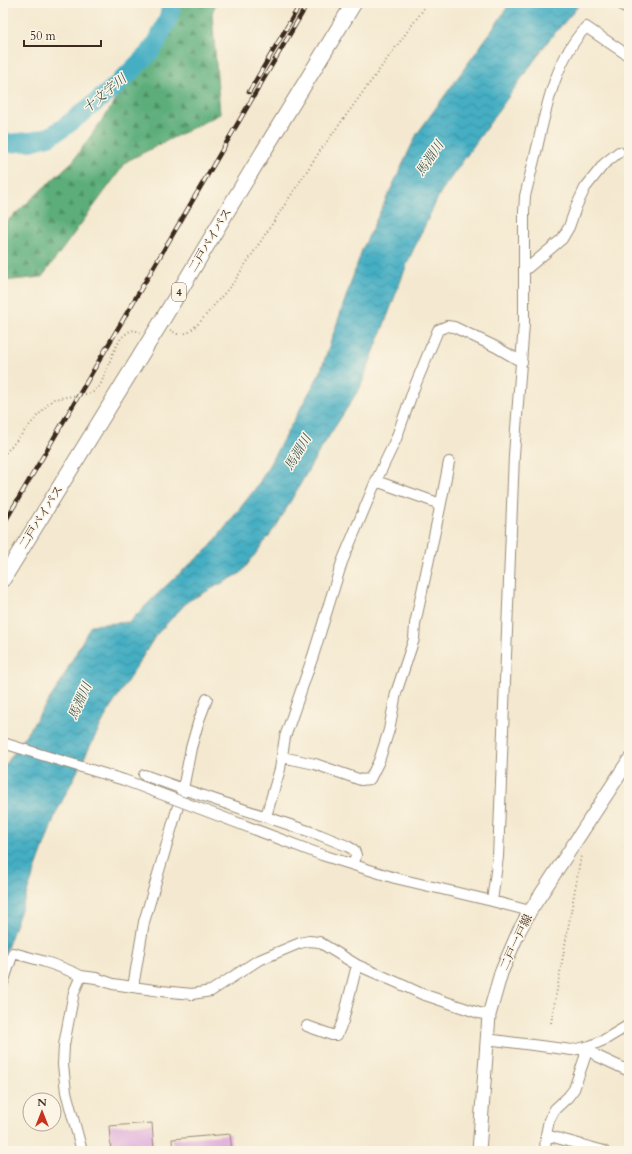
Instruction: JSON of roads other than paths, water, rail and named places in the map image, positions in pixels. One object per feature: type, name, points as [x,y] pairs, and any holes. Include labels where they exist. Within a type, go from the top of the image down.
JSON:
[{"type":"highway","name":"二戸バイパス","points":[[3,579],[160,324],[354,3]]},
{"type":"main road","name":"二戸一戸線","points":[[479,1151],[486,1039],[489,1015],[501,974],[519,931],[530,911],[629,760]]},
{"type":"street","points":[[492,901],[498,857],[514,463],[524,324],[525,196],[552,88],[564,59],[578,34],[586,27],[629,56]]},
{"type":"street","points":[[524,271],[562,239],[569,227],[585,188],[604,164],[619,152]]},
{"type":"street","points":[[266,816],[280,769],[285,737],[313,656],[342,562],[376,480],[396,439],[414,388],[438,330],[447,326],[454,327],[496,347],[522,362]]},
{"type":"street","points":[[282,757],[315,764],[361,780],[370,779],[379,761],[389,730],[396,694],[414,639],[415,624],[449,462]]},
{"type":"street","points":[[376,480],[435,502],[440,508]]},
{"type":"street","points":[[133,987],[144,922],[183,789],[190,748],[207,699]]},
{"type":"street","points":[[3,743],[124,780],[322,855],[396,878],[530,911]]},
{"type":"street","points":[[144,775],[266,816],[347,846],[354,850],[356,855],[354,864]]},
{"type":"street","points":[[3,983],[13,953],[36,958],[62,967],[81,976],[96,978],[113,984],[192,994],[211,991],[256,962],[300,943],[309,941],[319,942],[357,965],[422,994],[489,1015]]},
{"type":"street","points":[[307,1026],[332,1035],[338,1035],[357,965]]},
{"type":"street","points":[[81,976],[74,992],[64,1045],[63,1065],[66,1092],[82,1151]]},
{"type":"street","points":[[486,1039],[572,1050],[590,1046],[629,1026]]},
{"type":"street","points":[[584,1047],[597,1056],[629,1071]]},
{"type":"street","points":[[545,1151],[549,1120],[555,1109],[574,1089],[585,1057],[584,1047]]},
{"type":"street","points":[[546,1135],[604,1151]]},
{"type":"water","name":"馬淵川","points":[[510,3],[581,3],[548,41],[440,193],[409,259],[360,388],[318,453],[277,525],[241,573],[188,601],[156,635],[105,717],[56,813],[3,959],[3,769],[59,685],[91,625],[129,622],[171,581],[210,547],[258,485],[320,373],[362,250],[417,134]]},
{"type":"waterway","name":"十文字川","points":[[3,144],[33,141],[50,136],[63,128],[114,88],[150,52],[157,42],[168,19],[172,3]]},
{"type":"railway","points":[[249,92],[301,3]]},
{"type":"railway","points":[[3,525],[308,3]]}]
